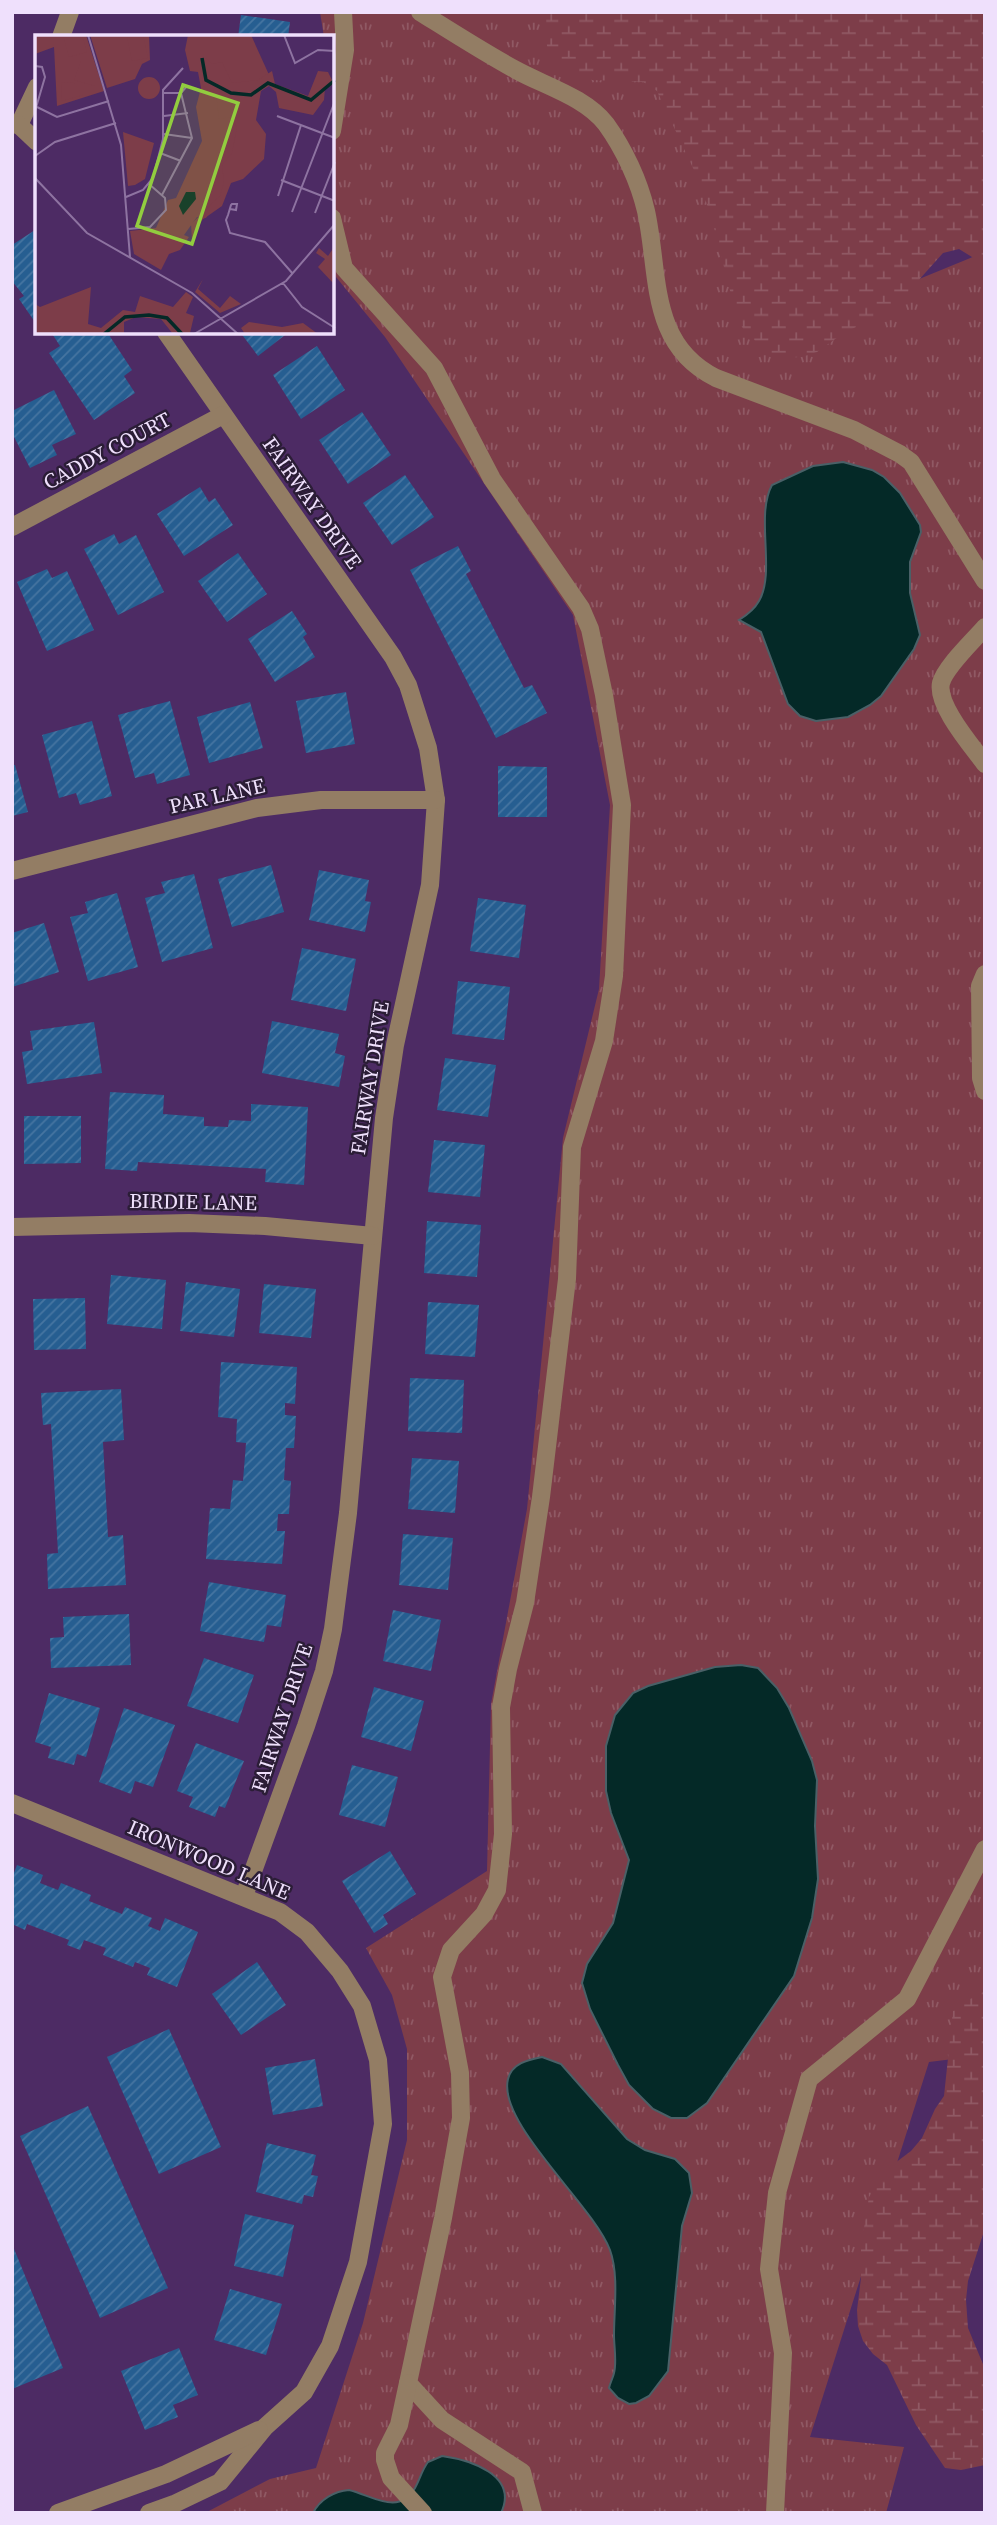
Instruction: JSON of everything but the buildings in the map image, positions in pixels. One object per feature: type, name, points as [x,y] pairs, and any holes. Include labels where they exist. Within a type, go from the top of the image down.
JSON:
[{"type":"street","points":[[334,119],[345,50],[343,12]]},
{"type":"street","points":[[420,12],[503,63],[583,104],[605,123],[631,168],[645,206],[660,303],[669,334],[695,366],[716,378],[854,430],[900,454],[918,471],[985,581]]},
{"type":"street","points":[[35,91],[16,124],[35,140]]},
{"type":"street","points":[[334,226],[344,268],[434,368],[492,479],[581,608],[590,629],[604,695],[622,805],[617,930],[609,1017],[572,1147],[566,1279],[541,1497],[525,1603],[501,1707],[503,1834],[497,1890],[484,1914],[451,1950],[442,1977],[460,2073],[461,2118],[443,2218],[399,2425],[385,2454],[386,2468],[391,2478],[423,2513]]},
{"type":"street","name":"FAIRWAY DRIVE","points":[[167,334],[374,629],[408,684],[428,748],[436,800],[430,885],[395,1045],[384,1118],[348,1513],[333,1629],[324,1671],[306,1726],[244,1896]]},
{"type":"street","name":"CADDY COURT","points":[[12,527],[223,415]]},
{"type":"street","points":[[985,627],[947,671],[941,682],[941,694],[951,717],[985,764]]},
{"type":"street","name":"PAR LANE","points":[[12,871],[257,808],[321,800],[436,800]]},
{"type":"street","points":[[985,974],[980,986],[981,1078],[985,1091]]},
{"type":"street","name":"BIRDIE LANE","points":[[12,1227],[189,1223],[265,1226],[373,1236]]},
{"type":"street","name":"IRONWOOD LANE","points":[[12,1803],[281,1912],[307,1932],[340,1971],[362,2006],[378,2060],[383,2124],[358,2262],[330,2346],[304,2392],[265,2427],[220,2482],[149,2513]]},
{"type":"street","points":[[775,2513],[783,2353],[769,2269],[777,2193],[810,2080],[907,1999],[985,1849]]},
{"type":"street","points":[[408,2383],[442,2420],[522,2472],[533,2513]]},
{"type":"street","name":"IRONWOOD LANE","points":[[58,2513],[166,2474],[265,2427]]},
{"type":"green space","points":[[320,12],[700,12],[829,316],[985,252],[985,2055],[929,2062],[810,2437],[904,2447],[886,2513],[205,2513],[270,2479],[316,2468],[363,2323],[407,2140],[407,2049],[392,1995],[366,1948],[487,1871],[491,1704],[527,1509],[563,1138],[599,989],[610,805],[573,615],[385,337],[334,272],[334,35],[324,35]]},
{"type":"green space","points":[[546,12],[985,12],[985,265],[959,249],[943,253],[900,301],[874,319],[845,332],[817,352],[785,358],[769,353],[745,332],[737,318],[700,183],[657,91],[643,82],[592,80],[553,60],[547,46]]},
{"type":"green space","points":[[985,1991],[985,2228],[968,2281],[966,2300],[968,2328],[985,2369],[985,2465],[961,2470],[945,2468],[916,2425],[887,2365],[873,2354],[863,2341],[857,2310],[861,2246],[869,2197],[887,2169],[911,2151],[922,2138],[944,2096],[953,2011]]},
{"type":"shaded area","points":[[843,462],[872,470],[884,477],[900,493],[920,525],[921,532],[910,562],[910,593],[920,635],[914,649],[881,696],[848,717],[816,721],[800,716],[788,704],[761,632],[739,620],[755,607],[764,589],[765,512],[772,485],[813,466]]},
{"type":"shaded area","points":[[741,1665],[758,1668],[777,1688],[789,1708],[812,1761],[817,1780],[815,1826],[818,1879],[812,1918],[794,1976],[707,2103],[687,2118],[671,2118],[653,2109],[629,2085],[590,2009],[582,1983],[587,1964],[613,1923],[629,1860],[611,1813],[606,1791],[606,1746],[615,1715],[633,1693],[648,1686],[715,1667]]},
{"type":"shaded area","points":[[542,2057],[561,2064],[627,2139],[645,2150],[675,2159],[689,2173],[692,2193],[682,2226],[668,2371],[649,2396],[636,2403],[629,2404],[618,2398],[609,2388],[615,2359],[615,2281],[610,2250],[585,2210],[531,2141],[517,2118],[509,2097],[508,2079],[513,2069],[521,2063]]},
{"type":"shaded area","points":[[442,2456],[466,2461],[498,2479],[505,2500],[501,2513],[313,2513],[333,2494],[349,2490],[385,2502],[401,2501],[415,2488],[428,2462]]}]
